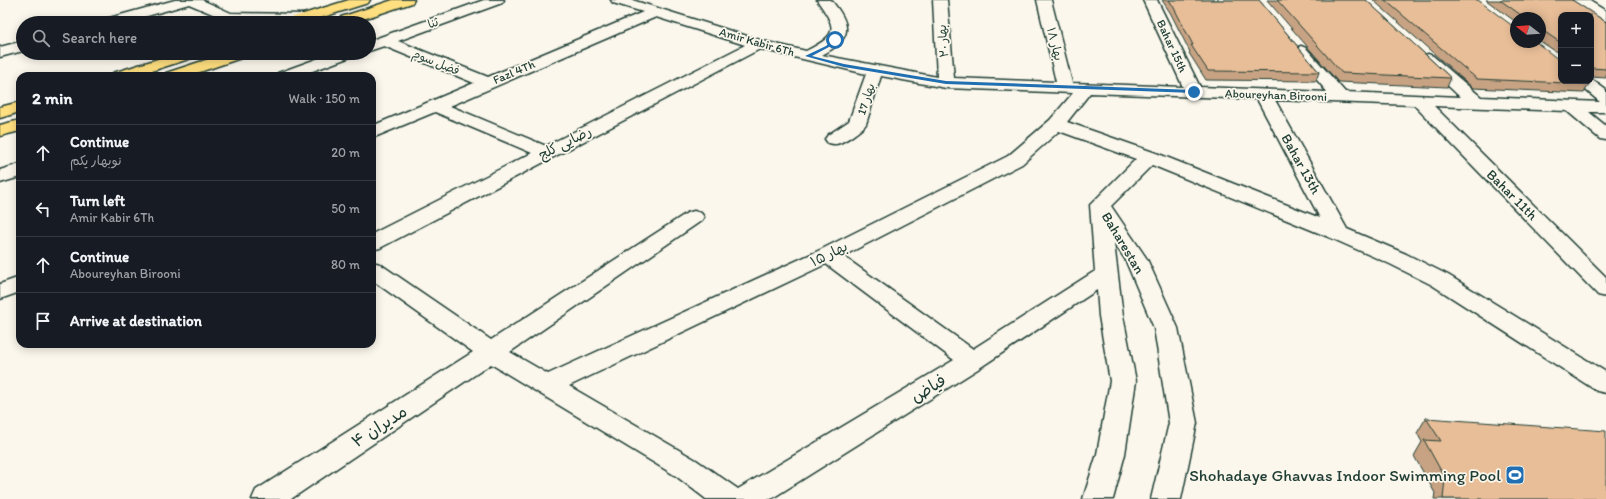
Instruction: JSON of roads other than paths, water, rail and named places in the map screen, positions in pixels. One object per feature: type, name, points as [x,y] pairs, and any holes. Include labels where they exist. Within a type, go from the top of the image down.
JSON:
[{"type":"main road","points":[[311,16],[363,0]]},
{"type":"main road","points":[[357,16],[406,0]]},
{"type":"main road","points":[[132,72],[170,60]]},
{"type":"main road","points":[[183,72],[220,60]]},
{"type":"main road","points":[[0,113],[16,108]]},
{"type":"main road","points":[[0,131],[16,126]]},
{"type":"street","points":[[132,16],[190,0],[220,16]]},
{"type":"street","name":"ثنا","points":[[376,43],[496,0]]},
{"type":"street","name":"Amir Kabir 6Th","points":[[618,0],[640,7],[656,6],[758,44],[844,65],[946,83]]},
{"type":"street","points":[[808,56],[828,46],[835,40],[840,30],[840,22],[824,0]]},
{"type":"street","name":"بهار ۲۰","points":[[940,0],[946,83]]},
{"type":"street","name":"بهار ۱۸","points":[[1044,0],[1075,88]]},
{"type":"street","name":"Bahar 15th","points":[[1150,0],[1194,92]]},
{"type":"street","points":[[1579,0],[1606,17]]},
{"type":"street","name":"Fazl 4Th","points":[[376,131],[488,83],[656,6]]},
{"type":"street","points":[[1294,42],[1340,97]]},
{"type":"street","name":"فضل سوم","points":[[376,43],[488,83]]},
{"type":"street","name":"رضایی کلج","points":[[376,241],[758,44]]},
{"type":"street","points":[[0,52],[16,48]]},
{"type":"street","points":[[1416,48],[1476,102]]},
{"type":"street","points":[[295,72],[329,60]]},
{"type":"street","name":"بهار 17","points":[[834,139],[857,124],[875,70]]},
{"type":"street","name":"Aboureyhan Birooni","points":[[946,83],[1606,107]]},
{"type":"street","points":[[1587,84],[1606,98]]},
{"type":"street","name":"بهار ۱۵","points":[[548,386],[828,255],[1015,160],[1056,124],[1075,88]]},
{"type":"street","name":"Bahar 13th","points":[[1262,94],[1339,233]]},
{"type":"street","name":"Bahar 11th","points":[[1419,100],[1606,290]]},
{"type":"street","points":[[435,106],[547,153]]},
{"type":"street","points":[[1572,106],[1606,135]]},
{"type":"street","points":[[1056,124],[1150,157],[1339,233],[1398,259],[1440,280],[1606,384]]},
{"type":"street","points":[[1100,205],[1150,157]]},
{"type":"street","points":[[0,177],[16,171]]},
{"type":"street","name":"Baharestan","points":[[1098,499],[1111,454],[1123,381],[1111,316],[1100,205]]},
{"type":"street","name":"Baharestan","points":[[1100,205],[1136,259],[1166,328],[1183,423],[1166,499]]},
{"type":"street","name":"مدیران ۴","points":[[266,499],[492,352],[694,217]]},
{"type":"street","points":[[828,255],[972,361]]},
{"type":"street","points":[[376,272],[492,352],[686,468],[729,499]]},
{"type":"street","name":"فیاض","points":[[746,499],[972,361],[1107,273]]},
{"type":"street","points":[[0,292],[16,286]]},
{"type":"place","name":"Shohadaye Ghavvas Indoor Swimming Pool","points":[[1515,475]]}]
